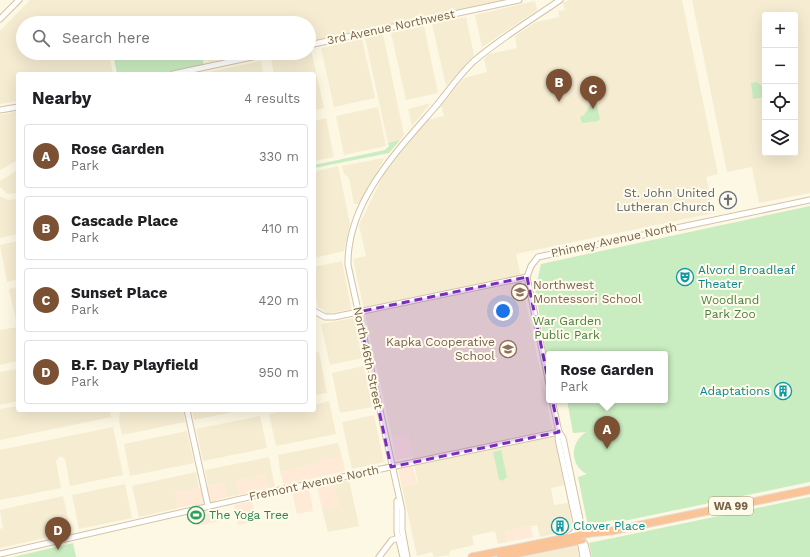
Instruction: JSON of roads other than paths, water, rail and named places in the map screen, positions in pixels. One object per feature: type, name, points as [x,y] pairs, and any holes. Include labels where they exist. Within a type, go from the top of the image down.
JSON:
[{"type":"highway","name":"WA 99","points":[[501,557],[590,535],[810,490]]},
{"type":"highway","name":"WA 99","points":[[472,557],[567,538],[582,538]]},
{"type":"street","points":[[0,19],[19,0]]},
{"type":"street","name":"3rd Avenue Northwest","points":[[316,44],[519,0]]},
{"type":"street","name":"North 46th Street","points":[[403,557],[394,482],[348,265],[351,233],[378,177],[395,153],[473,62],[500,41],[560,0]]},
{"type":"street","points":[[182,72],[238,60]]},
{"type":"street","points":[[0,110],[16,107]]},
{"type":"street","name":"Phinney Avenue North","points":[[527,277],[530,266],[542,255],[810,200]]},
{"type":"street","points":[[316,312],[331,318],[527,277],[546,369]]},
{"type":"street","points":[[553,403],[559,432],[558,439],[577,527],[574,533],[567,538]]},
{"type":"street","points":[[187,412],[208,506]]},
{"type":"street","points":[[559,432],[563,438],[582,538],[588,557]]},
{"type":"street","name":"Fremont Avenue North","points":[[0,554],[208,506],[559,432]]},
{"type":"street","points":[[582,538],[583,557]]},
{"type":"street","points":[[379,557],[392,540],[401,539]]},
{"type":"street","name":"North 46th Street","points":[[401,539],[407,557]]},
{"type":"place","name":"Cascade Place","points":[[559,102]]},
{"type":"place","name":"Sunset Place","points":[[593,109]]},
{"type":"place","name":"St. John United Lutheran Church","points":[[728,200]]},
{"type":"place","name":"Alvord Broadleaf Theater","points":[[685,277]]},
{"type":"place","name":"Northwest Montessori School","points":[[520,292]]},
{"type":"place","name":"Kapka Cooperative School","points":[[508,349]]},
{"type":"place","name":"Adaptations","points":[[783,391]]},
{"type":"place","name":"Rose Garden","points":[[607,449]]},
{"type":"place","name":"The Yoga Tree","points":[[196,515]]},
{"type":"place","name":"Clover Place","points":[[560,526]]},
{"type":"place","name":"B.F. Day Playfield","points":[[58,550]]},
{"type":"park label","name":"Woodland Park Zoo","points":[[730,307]]},
{"type":"park label","name":"War Garden Public Park","points":[[567,328]]}]
